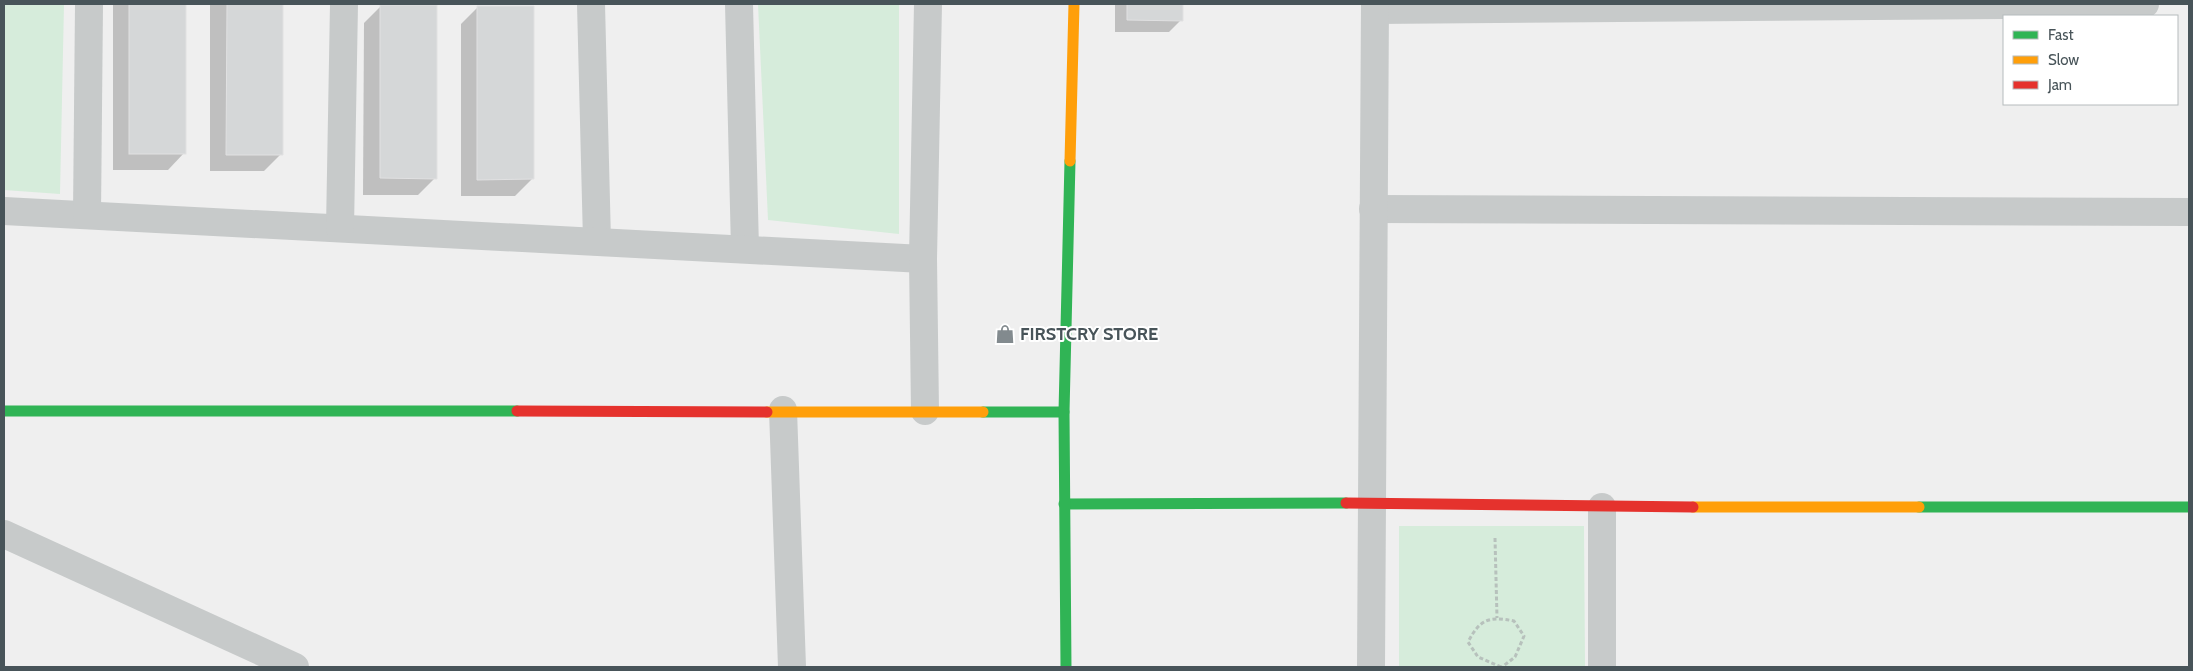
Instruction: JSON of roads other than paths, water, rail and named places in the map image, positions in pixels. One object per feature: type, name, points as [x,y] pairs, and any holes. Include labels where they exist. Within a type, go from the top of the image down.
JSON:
[{"type":"street","points":[[87,215],[89,4]]},
{"type":"street","points":[[340,228],[344,4]]},
{"type":"street","points":[[591,4],[597,241]]},
{"type":"street","points":[[739,4],[745,249]]},
{"type":"street","points":[[925,411],[923,259],[928,4]]},
{"type":"street","points":[[1066,667],[1064,412],[1074,4]]},
{"type":"street","points":[[1371,667],[1374,7],[2145,4]]},
{"type":"street","points":[[1373,209],[2189,212]]},
{"type":"street","points":[[4,211],[923,259]]},
{"type":"street","points":[[4,411],[784,410],[1064,412]]},
{"type":"street","points":[[784,410],[792,667]]},
{"type":"street","points":[[1064,504],[1372,503],[1602,507],[2189,507]]},
{"type":"street","points":[[1602,507],[1602,667]]},
{"type":"street","points":[[4,534],[295,667]]},
{"type":"place","name":"FIRSTCRY STORE","points":[[1005,334]]}]
